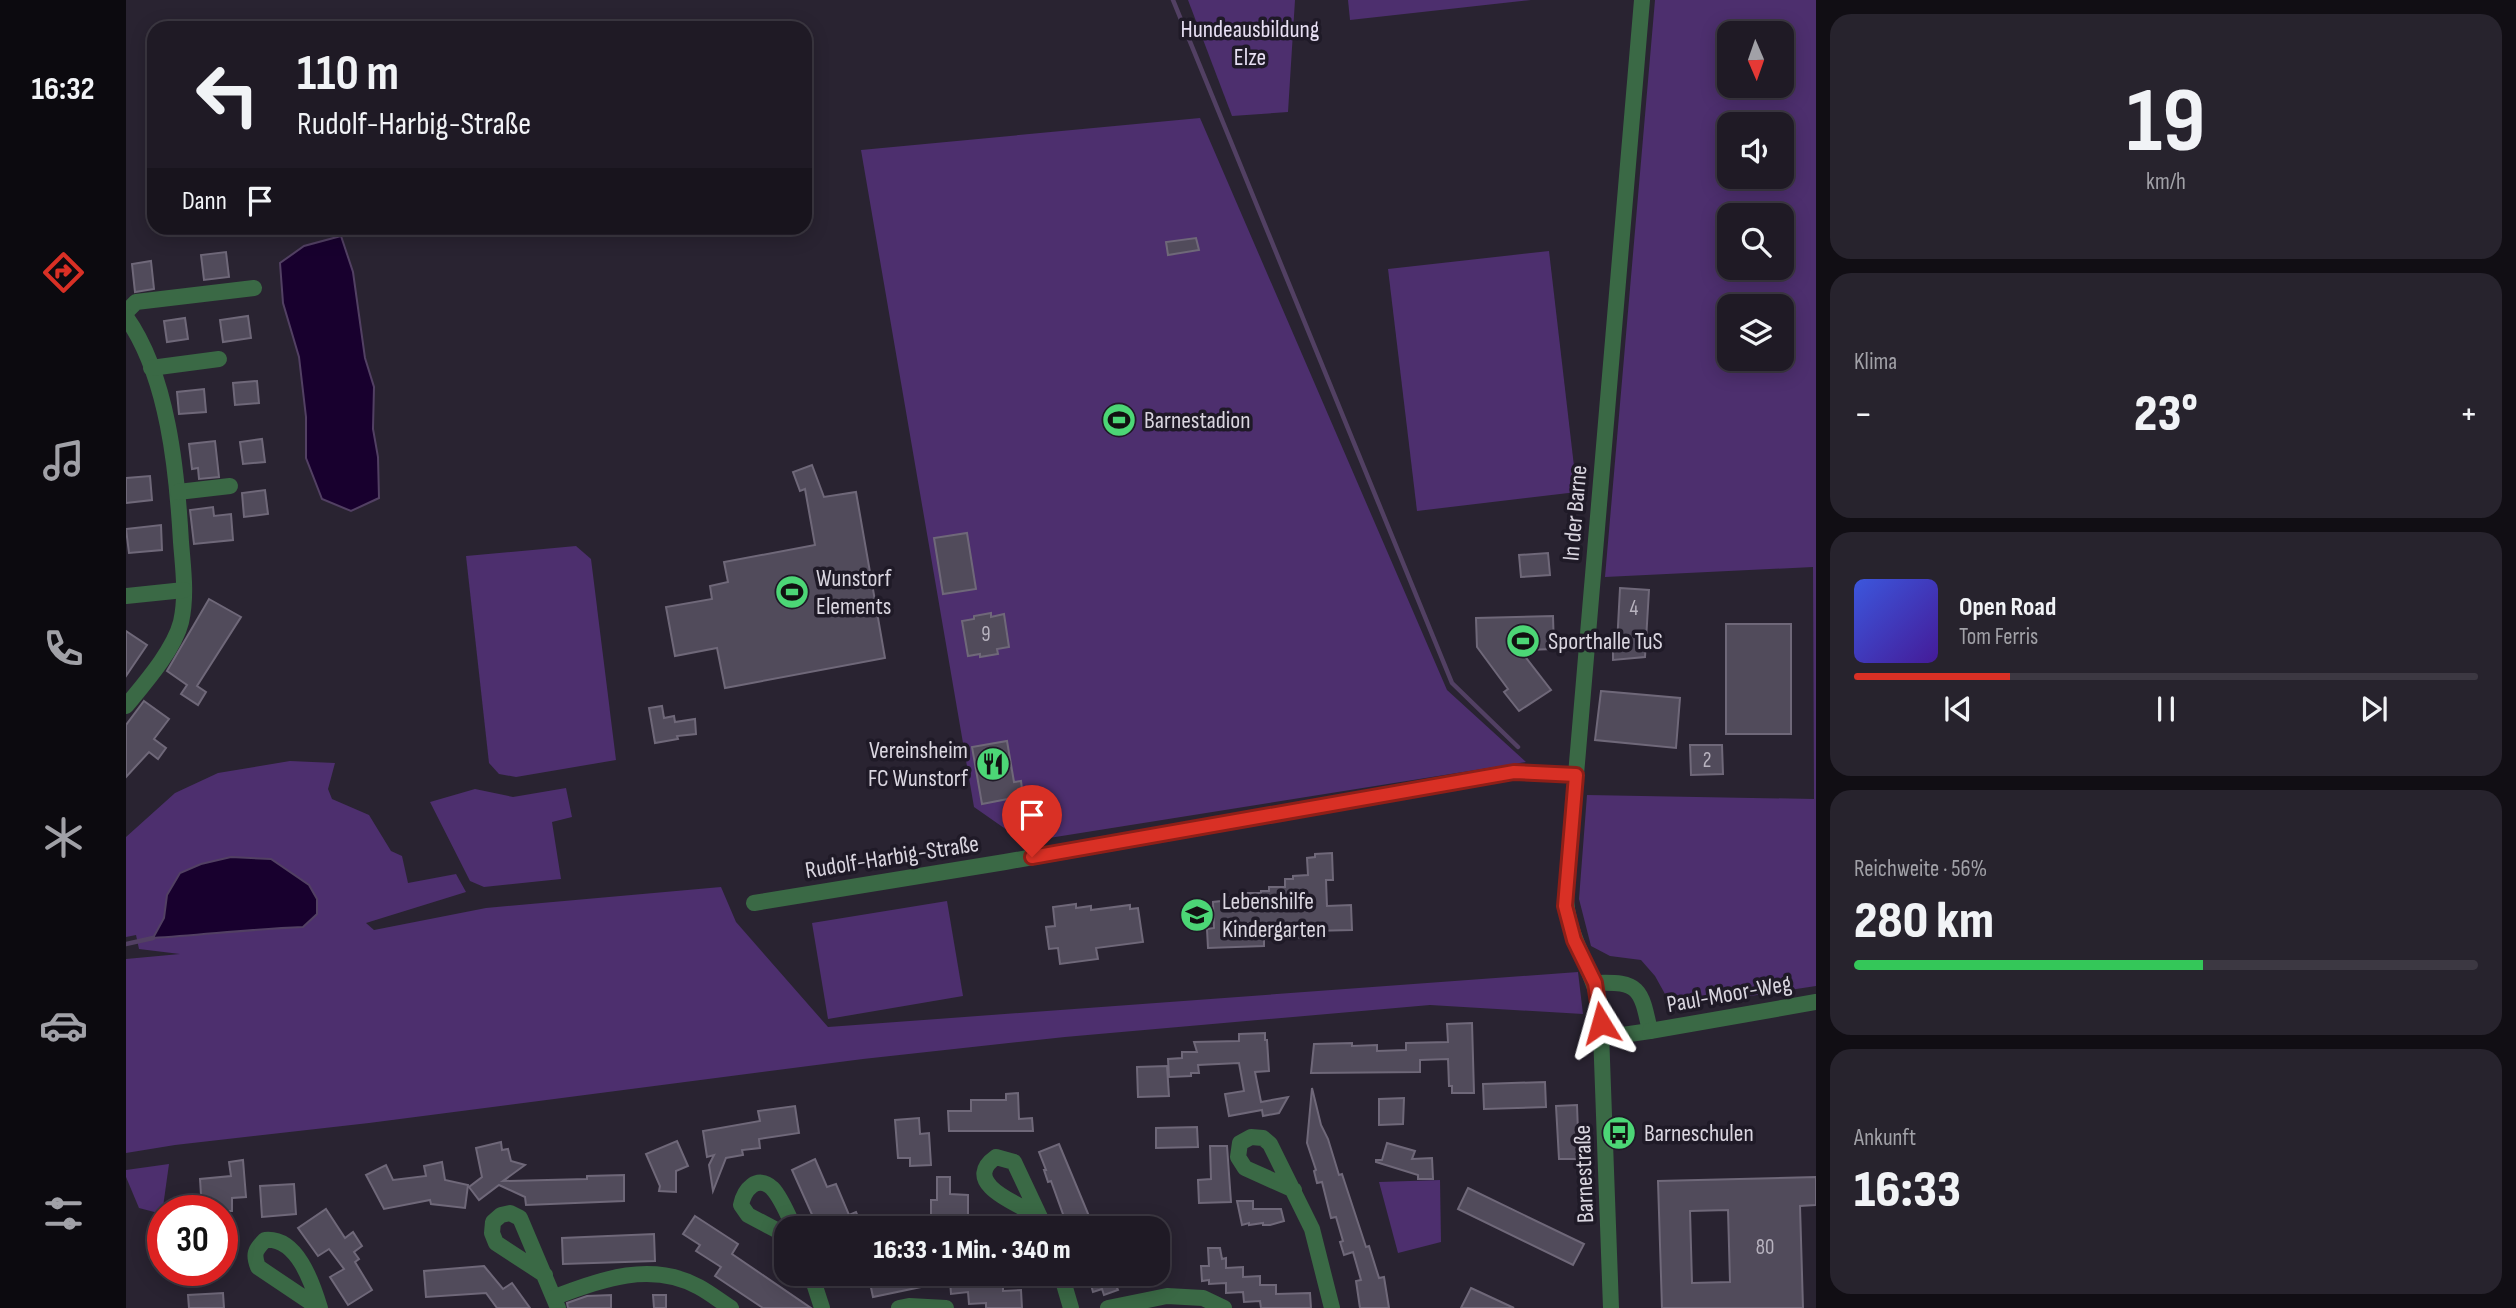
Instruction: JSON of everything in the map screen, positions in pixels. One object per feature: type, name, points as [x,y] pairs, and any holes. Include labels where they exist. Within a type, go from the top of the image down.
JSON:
[{"type":"street","name":"In der Barne","points":[[1602,1030],[1595,983],[1574,940],[1565,906],[1642,0]]},
{"type":"street","points":[[126,706],[164,655],[180,625],[184,590],[178,492],[169,424],[138,333],[126,315],[136,302],[254,288]]},
{"type":"street","points":[[151,368],[219,359]]},
{"type":"street","points":[[178,492],[230,486]]},
{"type":"street","points":[[126,596],[184,590]]},
{"type":"street","name":"Rudolf-Harbig-Straße","points":[[754,903],[1005,862],[1514,772],[1576,775]]},
{"type":"street","points":[[1595,983],[1617,982],[1630,985],[1639,993],[1644,1004],[1650,1031],[1602,1030]]},
{"type":"street","name":"Paul-Moor-Weg","points":[[1650,1031],[1816,1002]]},
{"type":"street","name":"Barnestraße","points":[[1602,1030],[1611,1308]]},
{"type":"street","points":[[774,1229],[748,1215],[741,1205],[743,1194],[753,1184],[764,1183],[773,1189],[788,1216]]},
{"type":"street","points":[[1294,1190],[1312,1229],[1332,1308]]},
{"type":"street","points":[[265,1240],[285,1242],[313,1285],[319,1308],[258,1267],[254,1258],[255,1250],[265,1240]]},
{"type":"street","points":[[545,1275],[556,1302],[620,1275],[654,1274],[697,1286],[731,1308]]},
{"type":"street","points":[[815,1286],[822,1308]]},
{"type":"street","points":[[1065,1286],[1071,1308]]},
{"type":"street","points":[[1108,1308],[1167,1296],[1203,1298],[1224,1308]]},
{"type":"street","points":[[899,1308],[946,1308]]},
{"type":"green space","name":"Hundeausbildung Elze","points":[[1188,0],[1295,0],[1288,112],[1232,116]]},
{"type":"green space","points":[[1348,0],[1531,0],[1350,20]]},
{"type":"green space","points":[[1655,0],[1816,0],[1816,986],[1677,1007],[1670,1003],[1655,976],[1641,960],[1610,956],[1591,946],[1579,899],[1587,795],[1814,799],[1813,567],[1605,577]]},
{"type":"green space","name":"Barnestadion","points":[[1200,118],[1447,690],[1526,762],[1024,842],[974,807],[861,150]]},
{"type":"green space","points":[[1549,251],[1577,492],[1417,511],[1388,269]]},
{"type":"green space","points":[[576,546],[591,559],[616,760],[516,777],[499,774],[489,763],[466,556]]},
{"type":"green space","points":[[290,761],[335,763],[328,789],[332,799],[369,815],[391,851],[402,856],[408,883],[456,874],[466,892],[366,923],[374,930],[486,908],[721,887],[736,922],[828,1027],[1578,972],[1583,1014],[1430,1005],[1065,1037],[863,1059],[126,1153],[126,959],[180,954],[139,949],[136,935],[126,937],[126,837],[175,793],[218,773]]},
{"type":"green space","points":[[566,788],[572,817],[552,822],[561,879],[484,887],[470,881],[430,802],[475,789],[513,797]]},
{"type":"green space","points":[[947,901],[963,996],[828,1019],[812,923]]},
{"type":"green space","points":[[169,1164],[165,1195],[147,1195],[147,1210],[139,1208],[126,1177],[126,1170]]},
{"type":"green space","points":[[1440,1180],[1441,1242],[1398,1253],[1379,1182]]},
{"type":"shaded area","points":[[341,236],[353,272],[365,358],[374,387],[373,429],[378,457],[379,498],[351,511],[322,499],[306,458],[306,417],[299,357],[283,303],[280,263],[304,246]]},
{"type":"shaded area","points":[[231,857],[271,859],[309,885],[317,899],[317,914],[303,927],[153,938],[164,918],[167,895],[180,873],[201,864]]},
{"type":"building","points":[[1196,238],[1199,250],[1168,255],[1166,242]]},
{"type":"building","points":[[226,252],[229,277],[204,280],[201,255]]},
{"type":"building","points":[[151,261],[154,289],[135,292],[132,264]]},
{"type":"building","points":[[248,316],[251,338],[223,342],[220,320]]},
{"type":"building","points":[[185,318],[188,339],[167,342],[164,321]]},
{"type":"building","points":[[257,381],[259,403],[235,405],[233,383]]},
{"type":"building","points":[[204,389],[206,412],[179,414],[177,392]]},
{"type":"building","points":[[262,439],[265,462],[243,464],[240,442]]},
{"type":"building","points":[[215,441],[219,477],[199,479],[198,468],[192,469],[189,444]]},
{"type":"building","name":"Wunstorf Elements","points":[[812,465],[824,497],[856,492],[885,658],[725,688],[717,648],[675,656],[666,607],[712,599],[710,586],[728,582],[724,562],[815,545],[805,489],[800,491],[793,472]]},
{"type":"building","points":[[150,476],[152,500],[126,503],[126,478]]},
{"type":"building","points":[[265,490],[268,514],[244,517],[242,493]]},
{"type":"building","points":[[213,507],[214,516],[231,514],[233,540],[194,544],[190,510]]},
{"type":"building","points":[[161,525],[162,550],[129,553],[126,529]]},
{"type":"building","points":[[967,533],[976,589],[943,594],[934,538]]},
{"type":"building","points":[[1548,553],[1550,575],[1521,577],[1519,555]]},
{"type":"building","points":[[1620,588],[1649,590],[1645,657],[1613,660],[1613,645],[1617,645]]},
{"type":"building","points":[[209,599],[241,617],[197,686],[206,692],[198,705],[181,694],[187,685],[167,671]]},
{"type":"building","points":[[991,613],[991,617],[1004,614],[1009,647],[997,649],[998,654],[968,656],[962,621]]},
{"type":"building","points":[[1553,616],[1554,649],[1520,650],[1551,690],[1519,711],[1504,692],[1508,689],[1477,647],[1476,618]]},
{"type":"building","points":[[1726,624],[1791,624],[1791,734],[1726,734]]},
{"type":"building","points":[[126,631],[147,645],[126,676]]},
{"type":"building","points":[[1601,691],[1680,698],[1676,748],[1595,740]]},
{"type":"building","points":[[144,701],[169,719],[154,739],[166,748],[158,759],[149,752],[126,777],[126,725]]},
{"type":"building","points":[[662,706],[664,718],[674,716],[675,722],[695,719],[696,734],[677,736],[678,739],[655,743],[649,708]]},
{"type":"building","name":"Vereinsheim FC Wunstorf","points":[[1007,741],[1014,782],[1021,781],[1023,796],[982,804],[972,747]]},
{"type":"building","points":[[1690,745],[1722,745],[1723,774],[1691,775]]},
{"type":"building","points":[[1332,853],[1333,880],[1326,880],[1327,906],[1351,905],[1352,930],[1311,931],[1311,937],[1264,939],[1264,946],[1208,948],[1207,929],[1214,928],[1213,902],[1221,901],[1221,898],[1245,897],[1245,893],[1269,891],[1269,887],[1285,887],[1285,879],[1308,875],[1307,858],[1315,857],[1315,854]]},
{"type":"building","points":[[1076,904],[1076,908],[1091,906],[1091,910],[1130,905],[1130,909],[1138,908],[1143,942],[1096,948],[1098,959],[1060,964],[1058,948],[1049,949],[1046,927],[1055,926],[1053,907]]},
{"type":"building","points":[[1472,1023],[1474,1093],[1452,1093],[1452,1086],[1449,1086],[1448,1059],[1420,1060],[1420,1072],[1311,1073],[1314,1044],[1352,1043],[1352,1046],[1377,1045],[1377,1051],[1406,1050],[1406,1043],[1448,1042],[1447,1024]]},
{"type":"building","points":[[1265,1033],[1269,1071],[1255,1072],[1261,1102],[1288,1097],[1279,1113],[1263,1116],[1262,1110],[1229,1116],[1225,1094],[1244,1091],[1239,1063],[1198,1065],[1199,1073],[1169,1077],[1168,1059],[1182,1058],[1182,1052],[1197,1052],[1194,1042],[1239,1041],[1239,1034]]},
{"type":"building","points":[[1167,1066],[1169,1096],[1138,1097],[1137,1067]]},
{"type":"building","points":[[1545,1082],[1546,1107],[1484,1109],[1483,1084]]},
{"type":"building","points":[[1312,1088],[1321,1125],[1339,1175],[1342,1174],[1366,1247],[1369,1246],[1379,1278],[1384,1277],[1389,1308],[1360,1308],[1356,1281],[1361,1280],[1353,1252],[1344,1255],[1336,1217],[1331,1218],[1322,1182],[1317,1183],[1316,1170],[1307,1143]]},
{"type":"building","points":[[1018,1093],[1019,1119],[1032,1118],[1033,1131],[949,1131],[948,1111],[971,1111],[971,1100],[1006,1100],[1006,1094]]},
{"type":"building","points":[[1404,1098],[1403,1124],[1379,1125],[1379,1099]]},
{"type":"building","points":[[1577,1105],[1579,1159],[1559,1159],[1556,1106]]},
{"type":"building","points":[[795,1106],[799,1133],[759,1139],[760,1148],[742,1150],[743,1155],[726,1158],[713,1191],[709,1165],[714,1155],[707,1157],[703,1131],[760,1121],[758,1111]]},
{"type":"building","points":[[919,1118],[920,1134],[929,1133],[931,1165],[910,1166],[910,1158],[898,1158],[895,1120]]},
{"type":"building","points":[[1197,1127],[1198,1147],[1156,1148],[1156,1128]]},
{"type":"building","points":[[677,1141],[688,1166],[676,1171],[676,1192],[659,1191],[660,1186],[646,1154]]},
{"type":"building","points":[[501,1142],[502,1150],[508,1149],[511,1161],[525,1165],[503,1181],[587,1179],[587,1176],[624,1175],[624,1201],[526,1205],[525,1197],[499,1185],[479,1200],[469,1187],[482,1177],[476,1148]]},
{"type":"building","points":[[1387,1143],[1415,1151],[1412,1159],[1432,1158],[1433,1179],[1418,1179],[1418,1175],[1376,1162],[1382,1160]]},
{"type":"building","points":[[1059,1144],[1089,1216],[1064,1216],[1051,1181],[1048,1182],[1039,1152]]},
{"type":"building","points":[[1210,1146],[1227,1146],[1231,1202],[1199,1203],[1198,1180],[1211,1179]]},
{"type":"building","points":[[815,1159],[827,1187],[836,1184],[849,1215],[856,1212],[858,1216],[813,1216],[792,1170]]},
{"type":"building","points":[[243,1160],[246,1197],[201,1195],[200,1179],[231,1176],[229,1162]]},
{"type":"building","points":[[442,1162],[445,1180],[468,1185],[465,1208],[431,1204],[430,1200],[384,1209],[366,1175],[386,1165],[393,1180],[426,1176],[424,1166]]},
{"type":"building","points":[[937,1177],[950,1177],[950,1194],[968,1195],[968,1216],[931,1216],[931,1200],[937,1200]]},
{"type":"building","points":[[1816,1177],[1816,1205],[1800,1206],[1803,1308],[1662,1308],[1658,1181]],"holes":[[[1728,1210],[1730,1282],[1692,1283],[1690,1211]]]},
{"type":"building","points":[[294,1184],[296,1214],[262,1217],[260,1186]]},
{"type":"building","points":[[1468,1188],[1584,1244],[1573,1265],[1458,1209]]},
{"type":"building","points":[[1237,1201],[1253,1201],[1253,1209],[1281,1209],[1284,1221],[1270,1225],[1242,1225]]},
{"type":"building","points":[[326,1209],[345,1238],[353,1232],[362,1246],[354,1252],[359,1259],[355,1262],[372,1290],[348,1305],[330,1277],[344,1269],[329,1249],[318,1256],[298,1228]]},
{"type":"building","points":[[695,1216],[738,1244],[732,1254],[774,1283],[774,1286],[779,1286],[811,1308],[763,1308],[715,1276],[721,1267],[696,1251],[700,1245],[683,1234]]},
{"type":"building","points":[[654,1234],[655,1261],[563,1264],[562,1238]]},
{"type":"building","points":[[1208,1248],[1220,1248],[1222,1259],[1226,1258],[1226,1268],[1243,1267],[1243,1277],[1260,1276],[1260,1285],[1276,1285],[1276,1294],[1310,1293],[1311,1308],[1261,1308],[1260,1301],[1244,1302],[1243,1292],[1226,1293],[1226,1283],[1209,1284],[1209,1280],[1202,1281],[1201,1266],[1209,1266]]},
{"type":"building","points":[[484,1266],[503,1289],[512,1283],[530,1308],[497,1308],[486,1293],[426,1297],[424,1271]]},
{"type":"building","points":[[871,1286],[926,1286],[873,1297]]},
{"type":"building","points":[[950,1286],[1003,1286],[1003,1291],[1021,1290],[1022,1308],[986,1308],[986,1303],[969,1304],[968,1292],[951,1294]]},
{"type":"building","points":[[1091,1286],[1116,1286],[1118,1290],[1104,1295],[1102,1289],[1093,1292]]},
{"type":"building","points":[[1471,1288],[1514,1308],[1461,1308]]},
{"type":"building","points":[[223,1293],[224,1308],[189,1308],[188,1295]]},
{"type":"building","points":[[611,1295],[611,1308],[568,1308],[567,1303],[587,1296]]},
{"type":"building","points":[[653,1295],[666,1295],[666,1308],[654,1308]]},
{"type":"waterway","points":[[1173,0],[1452,683],[1518,747]]},
{"type":"waterway","points":[[126,944],[153,938]]},
{"type":"place","name":"Barnestadion","points":[[1119,420]]},
{"type":"place","name":"Wunstorf Elements","points":[[792,592]]},
{"type":"place","name":"Sporthalle TuS","points":[[1523,641]]},
{"type":"place","name":"Vereinsheim FC Wunstorf","points":[[993,764]]},
{"type":"place","name":"Lebenshilfe Kindergarten","points":[[1197,915]]},
{"type":"place","name":"Barneschulen","points":[[1619,1133]]},
{"type":"route","points":[[1032,857],[1514,772],[1576,775],[1565,906],[1574,940],[1595,983],[1601,1023]]}]
